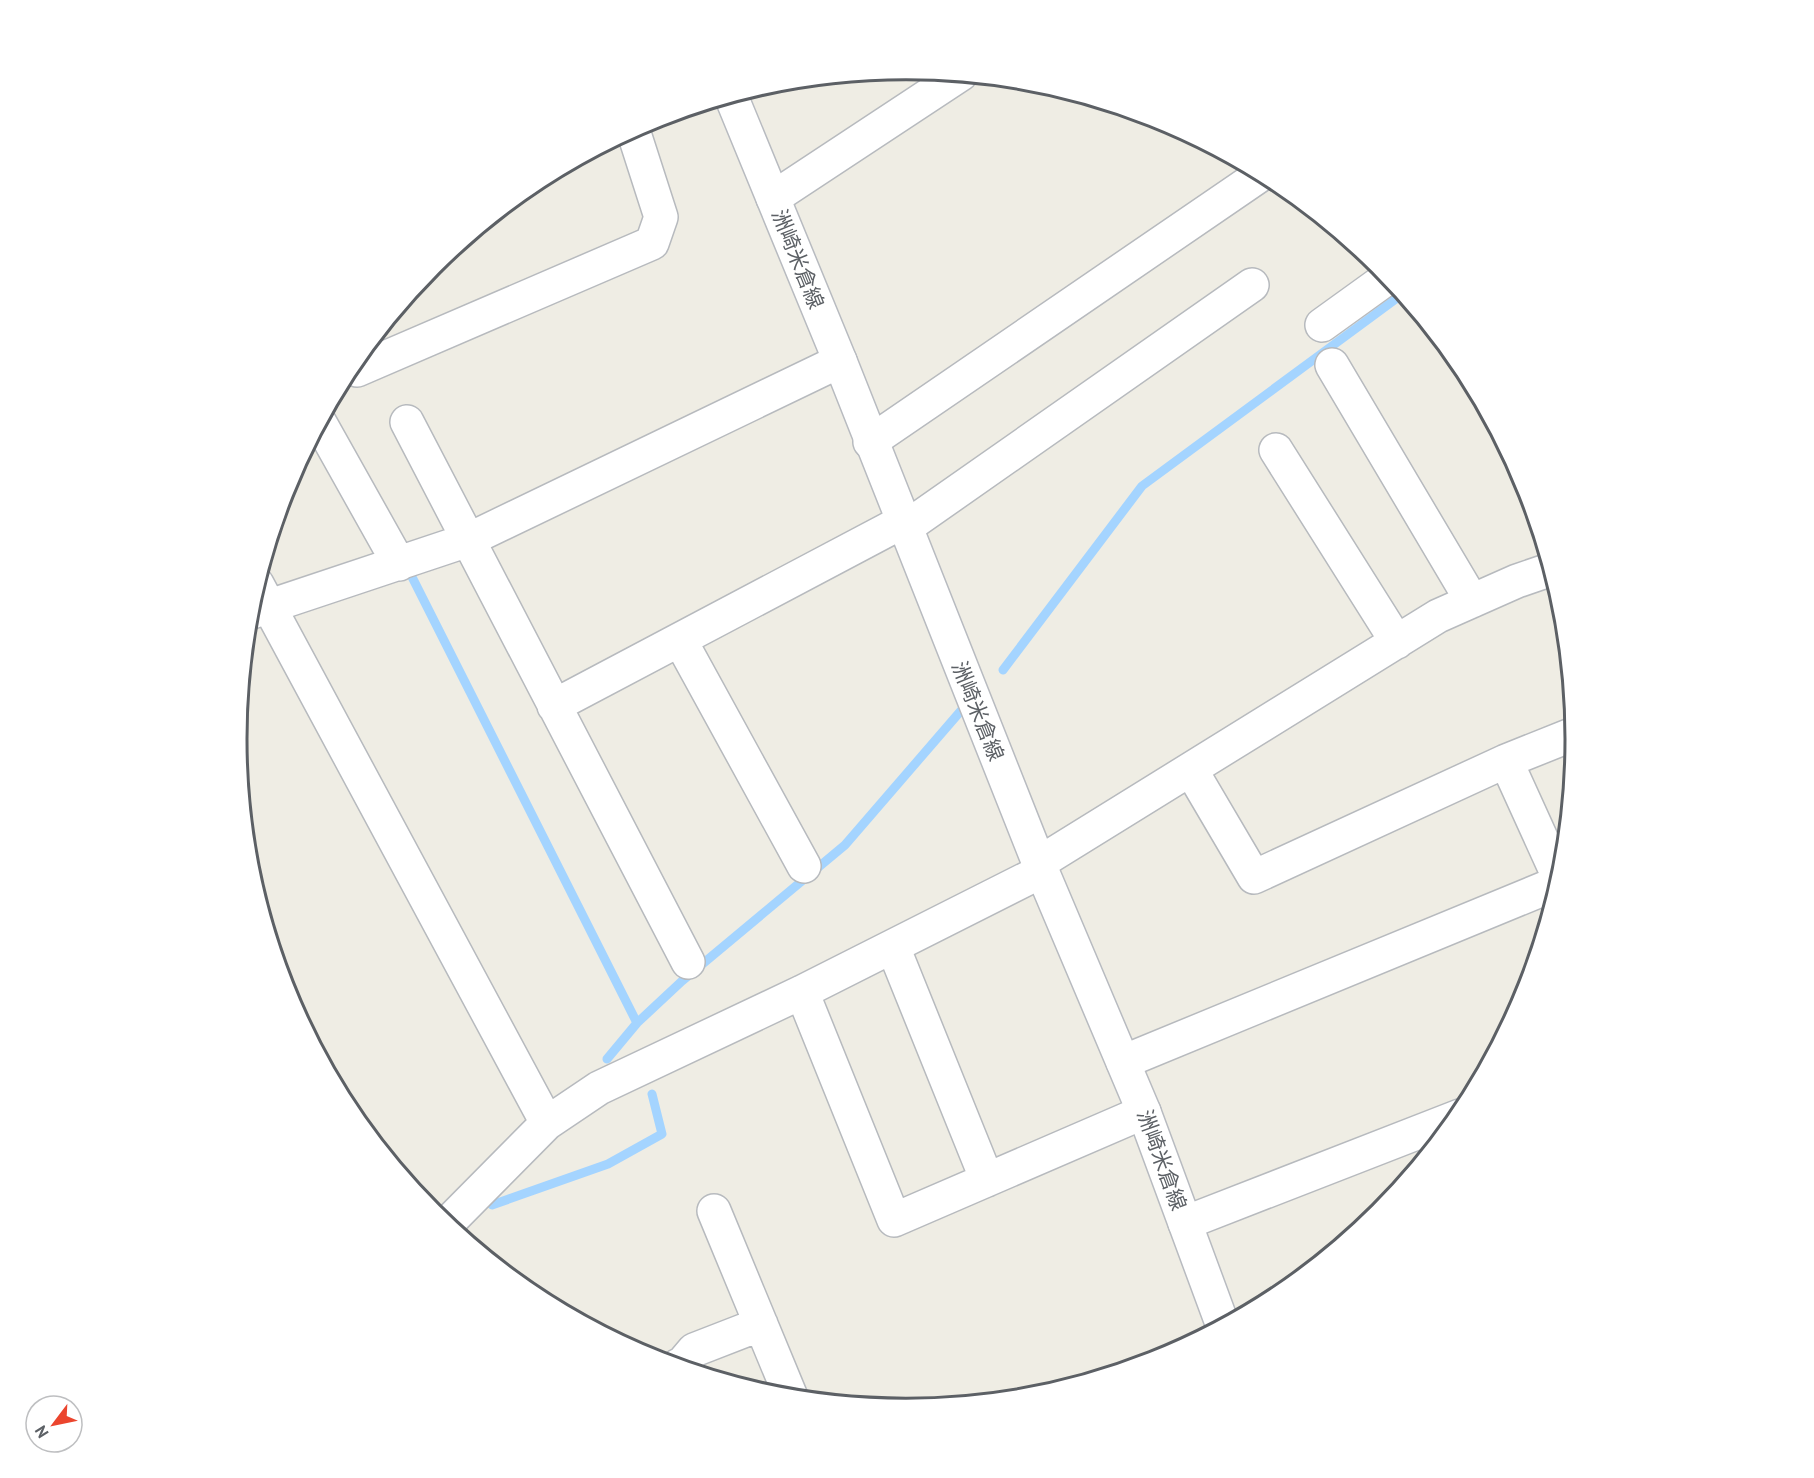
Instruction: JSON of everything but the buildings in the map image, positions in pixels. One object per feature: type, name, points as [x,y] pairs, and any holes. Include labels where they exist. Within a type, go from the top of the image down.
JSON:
[{"type":"street","points":[[773,198],[951,81]]},
{"type":"street","name":"洲崎米倉線","points":[[734,103],[840,362],[1041,867],[1144,1112],[1220,1319]]},
{"type":"street","points":[[363,367],[652,243],[661,217],[636,139]]},
{"type":"street","points":[[870,442],[1254,179]]},
{"type":"street","points":[[1322,325],[1382,282]]},
{"type":"street","points":[[554,706],[904,525],[1252,285]]},
{"type":"street","points":[[262,600],[399,564],[468,540],[840,362]]},
{"type":"street","points":[[1332,365],[1472,602]]},
{"type":"street","points":[[407,422],[688,962]]},
{"type":"street","points":[[324,431],[399,564]]},
{"type":"street","points":[[1276,450],[1397,642]]},
{"type":"street","points":[[454,1217],[547,1123],[598,1088],[893,947],[1041,867],[1191,770],[1438,616],[1545,572]]},
{"type":"street","points":[[261,606],[547,1123]]},
{"type":"street","points":[[680,639],[804,866]]},
{"type":"street","points":[[1191,770],[1254,877],[1506,761],[1566,737]]},
{"type":"street","points":[[1506,761],[1554,867]]},
{"type":"street","points":[[1123,1062],[1550,887]]},
{"type":"street","points":[[893,947],[987,1179]]},
{"type":"street","points":[[802,992],[894,1220],[1144,1112]]},
{"type":"street","points":[[1185,1223],[1442,1123]]},
{"type":"street","points":[[714,1211],[786,1387]]},
{"type":"street","points":[[685,1360],[694,1350],[761,1324]]},
{"type":"waterway","points":[[1003,670],[1142,486],[1397,298]]},
{"type":"waterway","points":[[410,573],[637,1023],[682,981],[845,845],[965,706]]},
{"type":"waterway","points":[[607,1059],[637,1023]]},
{"type":"waterway","points":[[492,1205],[608,1164],[662,1134],[652,1094]]}]
